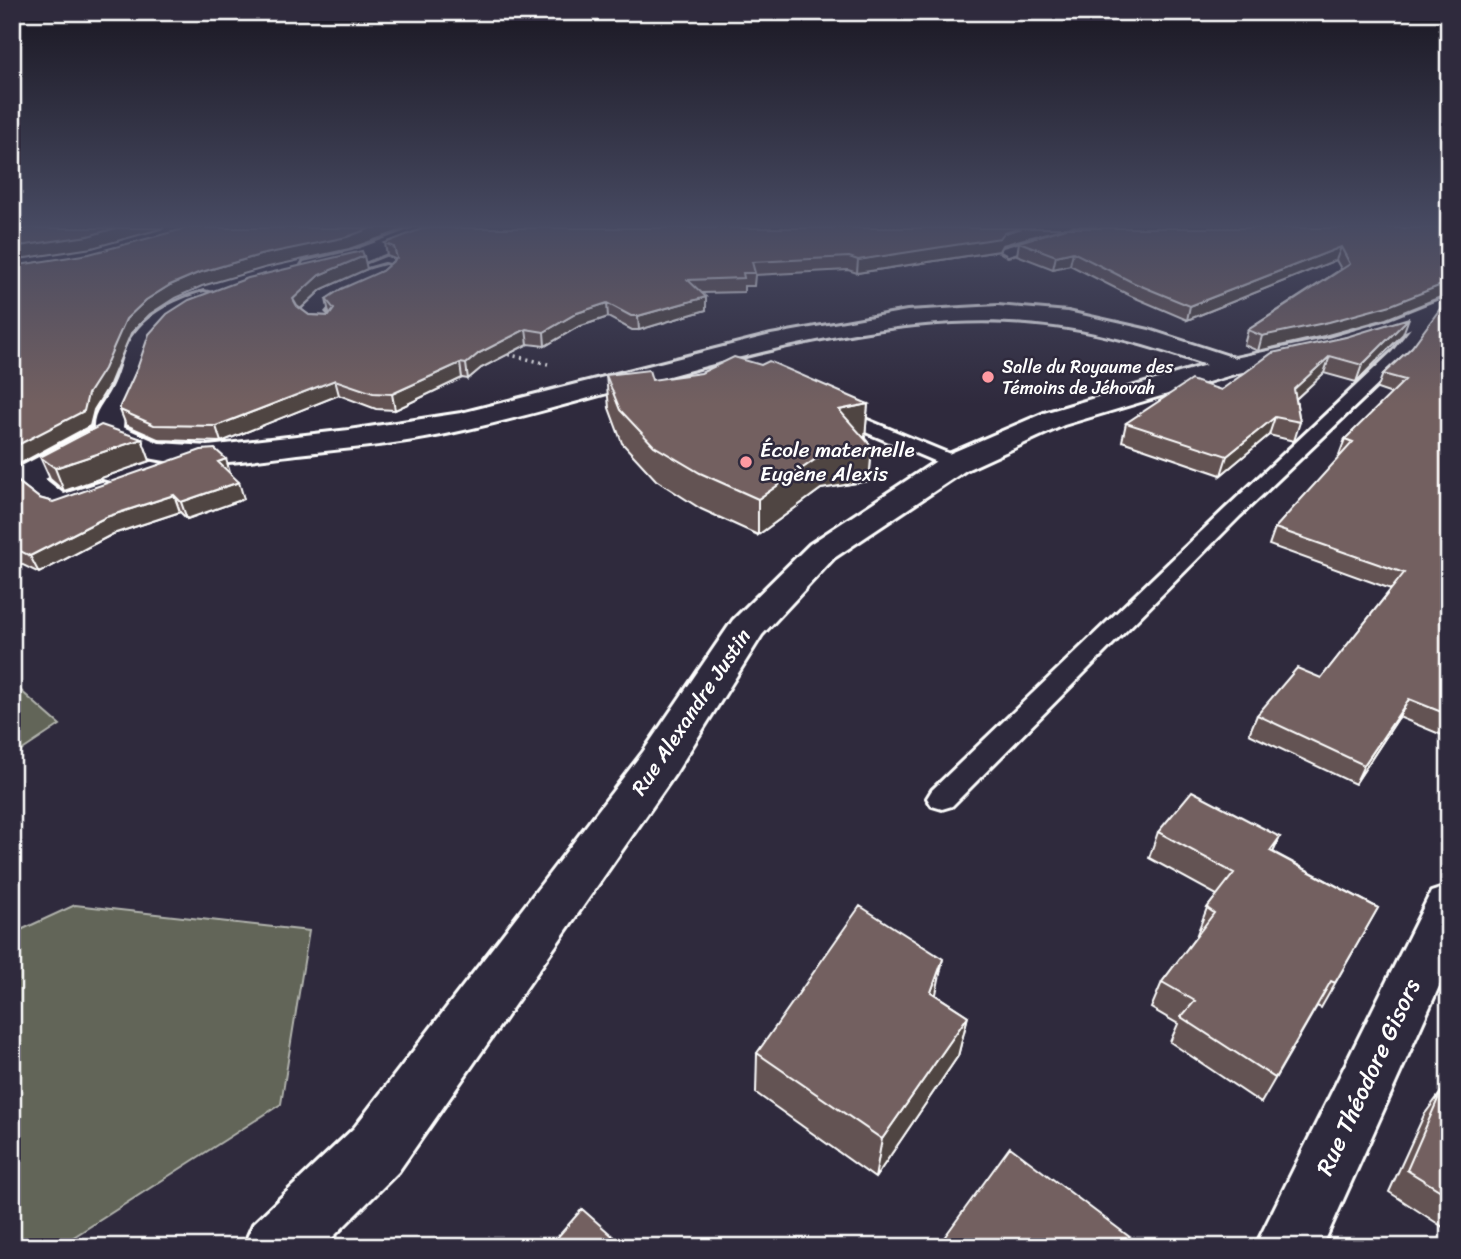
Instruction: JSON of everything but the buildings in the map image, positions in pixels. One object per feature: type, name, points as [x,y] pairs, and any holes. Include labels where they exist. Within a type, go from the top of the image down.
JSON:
[{"type":"street","points":[[323,323],[311,314],[322,299],[348,287]]},
{"type":"street","points":[[231,289],[173,313],[143,339],[123,392],[111,409],[106,423],[109,432],[134,445],[164,453],[213,453],[411,431],[462,422],[589,389],[727,363],[818,332],[911,318],[1005,314],[1100,324],[1140,334],[1233,366]]},
{"type":"street","name":"Rue Alexandre Justin","points":[[276,1247],[376,1150],[659,763],[747,628],[822,551],[956,463],[1054,419],[1233,366],[1330,346],[1396,326],[1441,307]]},
{"type":"street","points":[[109,432],[23,478],[60,506],[213,453]]},
{"type":"street","name":"Rue Théodore Gisors","points":[[1288,1247],[1449,907]]},
{"type":"lane","points":[[942,798],[1398,356],[1441,307]]},
{"type":"lane","points":[[822,407],[956,463]]},
{"type":"path","points":[[501,353],[563,367],[589,389]]},
{"type":"shaded area","points":[[12,683],[60,725],[12,757]]},
{"type":"shaded area","points":[[75,905],[309,931],[281,1104],[58,1247],[12,1247],[12,934]]},
{"type":"place","name":"Salle du Royaume des Témoins de Jéhovah","points":[[988,377]]},
{"type":"place","name":"École maternelle Eugène Alexis","points":[[746,462]]}]
